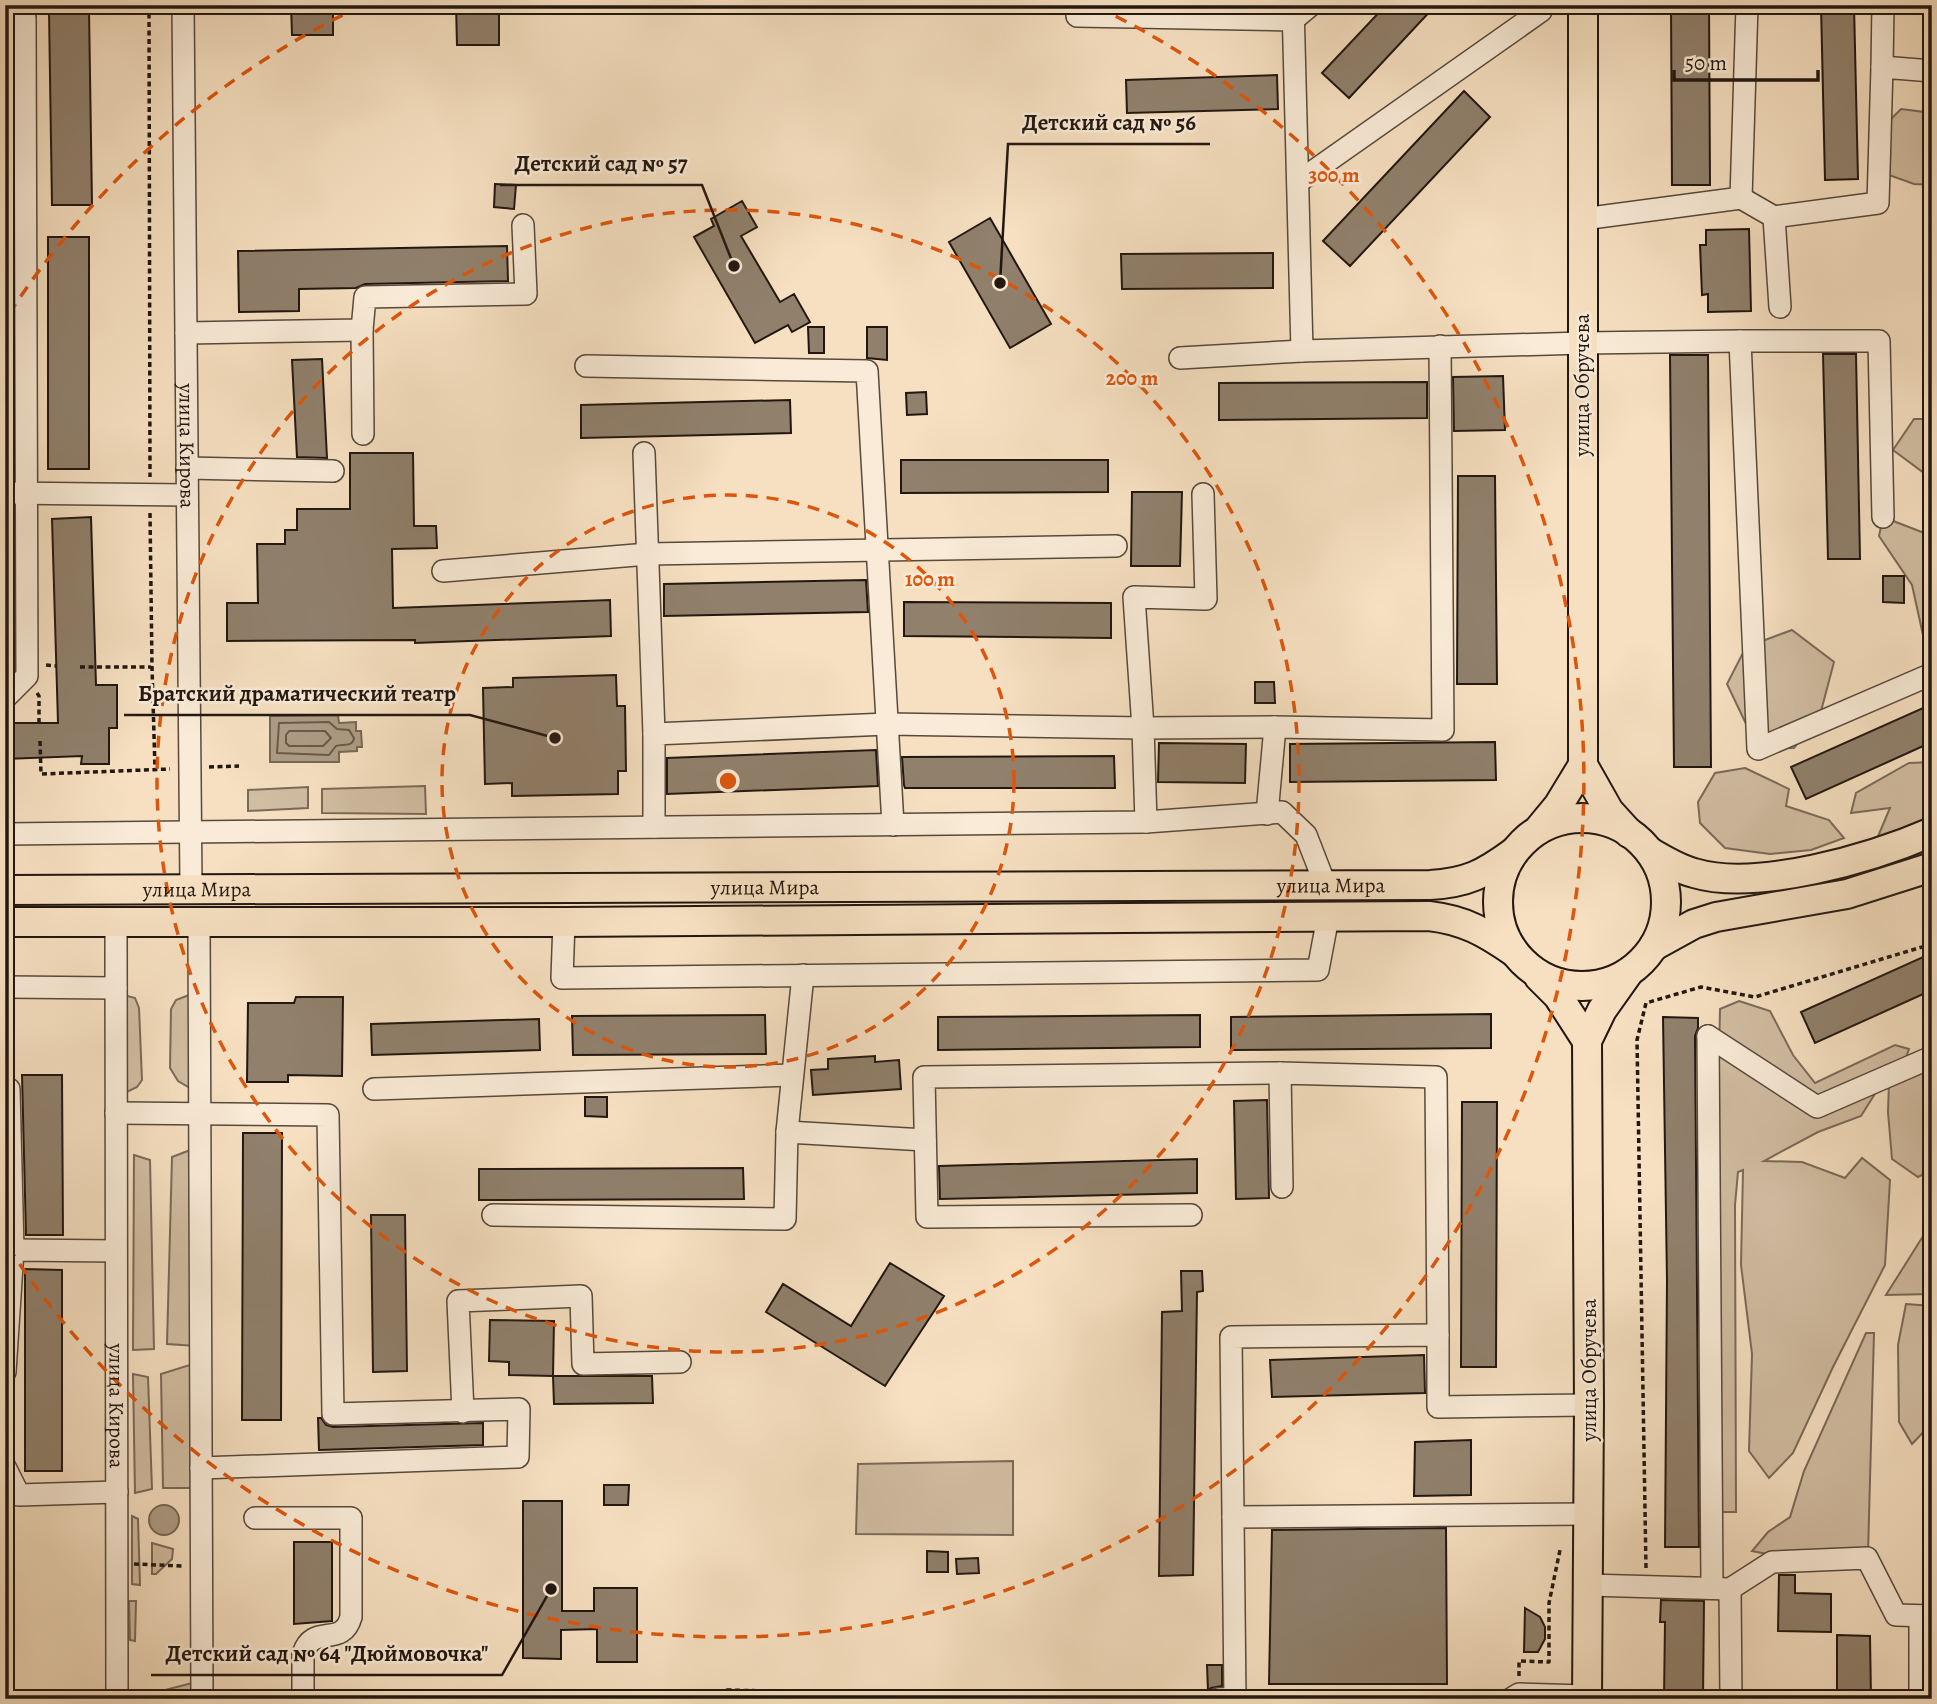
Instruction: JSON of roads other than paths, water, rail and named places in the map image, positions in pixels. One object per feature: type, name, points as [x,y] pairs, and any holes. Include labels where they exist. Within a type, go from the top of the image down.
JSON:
[{"type":"main road","name":"улица Обручева","points":[[1583,5],[1583,765],[1609,811],[1629,832]]},
{"type":"main road","points":[[1583,765],[1558,806],[1538,831],[1514,852],[1501,879],[1498,894],[1500,925],[1523,961],[1558,996],[1587,1041]]},
{"type":"main road","points":[[1523,961],[1563,984],[1580,987],[1605,983],[1629,972],[1643,961],[1662,929],[1666,909],[1660,870],[1650,852],[1629,832],[1591,818],[1563,820],[1538,831]]},
{"type":"main road","points":[[1650,852],[1693,873],[1730,879],[1804,871],[1873,853],[1932,832]]},
{"type":"main road","name":"улица Мира","points":[[5,890],[1451,884],[1488,872],[1514,852]]},
{"type":"main road","points":[[1654,946],[1695,923],[1716,917],[1835,897],[1929,872]]},
{"type":"main road","points":[[347,889],[348,922]]},
{"type":"main road","name":"улица Мира","points":[[5,922],[564,922],[1429,916],[1453,919],[1473,927],[1523,961]]},
{"type":"main road","name":"улица Обручева","points":[[1587,1697],[1587,1041],[1602,1010],[1629,972]]},
{"type":"street","name":"улица Кирова","points":[[183,5],[191,888]]},
{"type":"street","points":[[1077,16],[1293,12],[1311,5]]},
{"type":"street","points":[[1741,198],[1747,5]]},
{"type":"street","points":[[1583,219],[1741,198],[1774,217],[1878,203],[1883,5]]},
{"type":"street","points":[[1298,182],[1541,11]]},
{"type":"street","points":[[1293,12],[1302,351]]},
{"type":"street","points":[[5,18],[25,18],[15,99],[16,493],[27,676],[5,698]]},
{"type":"street","points":[[1882,67],[1932,71]]},
{"type":"street","points":[[1774,217],[1780,307]]},
{"type":"street","points":[[363,435],[362,330],[365,298],[526,294],[523,225]]},
{"type":"street","points":[[186,333],[362,330]]},
{"type":"street","points":[[1740,341],[1758,749],[1932,674]]},
{"type":"street","points":[[1180,358],[1440,346],[1879,341],[1882,517]]},
{"type":"street","points":[[654,734],[887,724],[1443,730],[1440,346]]},
{"type":"street","points":[[586,366],[867,371],[893,825]]},
{"type":"street","points":[[644,453],[654,734],[654,827]]},
{"type":"street","points":[[187,468],[333,471]]},
{"type":"street","points":[[16,493],[187,495]]},
{"type":"street","points":[[1146,822],[1134,597],[1206,599],[1203,494]]},
{"type":"street","points":[[443,571],[648,554],[1116,545]]},
{"type":"street","points":[[1267,814],[1275,727]]},
{"type":"street","points":[[5,834],[1146,822],[1282,813],[1306,835],[1325,884]]},
{"type":"street","points":[[564,922],[562,978],[1318,970],[1328,917]]},
{"type":"street","name":"улица Кирова","points":[[116,923],[117,1699]]},
{"type":"street","points":[[199,923],[202,1699]]},
{"type":"street","points":[[493,1215],[785,1219],[791,1075],[803,975]]},
{"type":"street","points":[[5,987],[116,988]]},
{"type":"street","points":[[1731,1699],[1721,1588],[1709,1036],[1818,1107],[1932,1057]]},
{"type":"street","points":[[1191,1215],[928,1217],[924,1077],[1280,1073],[1436,1077],[1438,1407],[1589,1405]]},
{"type":"street","points":[[1280,1073],[1282,1187]]},
{"type":"street","points":[[374,1089],[791,1075]]},
{"type":"street","points":[[5,1089],[9,1089],[13,1250],[5,1372]]},
{"type":"street","points":[[116,1113],[328,1115],[333,1415],[519,1409],[518,1457],[201,1468]]},
{"type":"street","points":[[787,1132],[925,1140]]},
{"type":"street","points":[[13,1250],[116,1251]]},
{"type":"street","points":[[463,1412],[458,1301],[581,1296],[583,1364],[680,1362]]},
{"type":"street","points":[[1230,1698],[1233,1517],[1231,1337],[1438,1335]]},
{"type":"street","points":[[5,1467],[19,1495],[117,1492]]},
{"type":"street","points":[[1233,1517],[1589,1514]]},
{"type":"street","points":[[255,1518],[351,1518],[349,1625],[341,1633],[314,1638],[305,1647],[303,1699]]},
{"type":"street","points":[[1588,1585],[1721,1588],[1772,1562],[1867,1558],[1896,1615],[1926,1616],[1920,1699]]},
{"type":"street","points":[[1515,1696],[1587,1697]]},
{"type":"water","points":[[338,715],[339,723],[356,722],[356,731],[361,731],[362,747],[357,747],[357,751],[339,752],[339,762],[270,762],[270,716]]},
{"type":"water","points":[[164,1505],[175,1509],[179,1520],[175,1531],[164,1535],[153,1531],[149,1520],[153,1509]]},
{"type":"place","name":"Детский сад № 57","points":[[734,266]]},
{"type":"place","name":"Детский сад № 56","points":[[1000,283]]},
{"type":"place","name":"Братский драматический театр","points":[[555,738]]},
{"type":"place","name":"Детский сад № 64 \"Дюймовочка\"","points":[[551,1589]]}]
